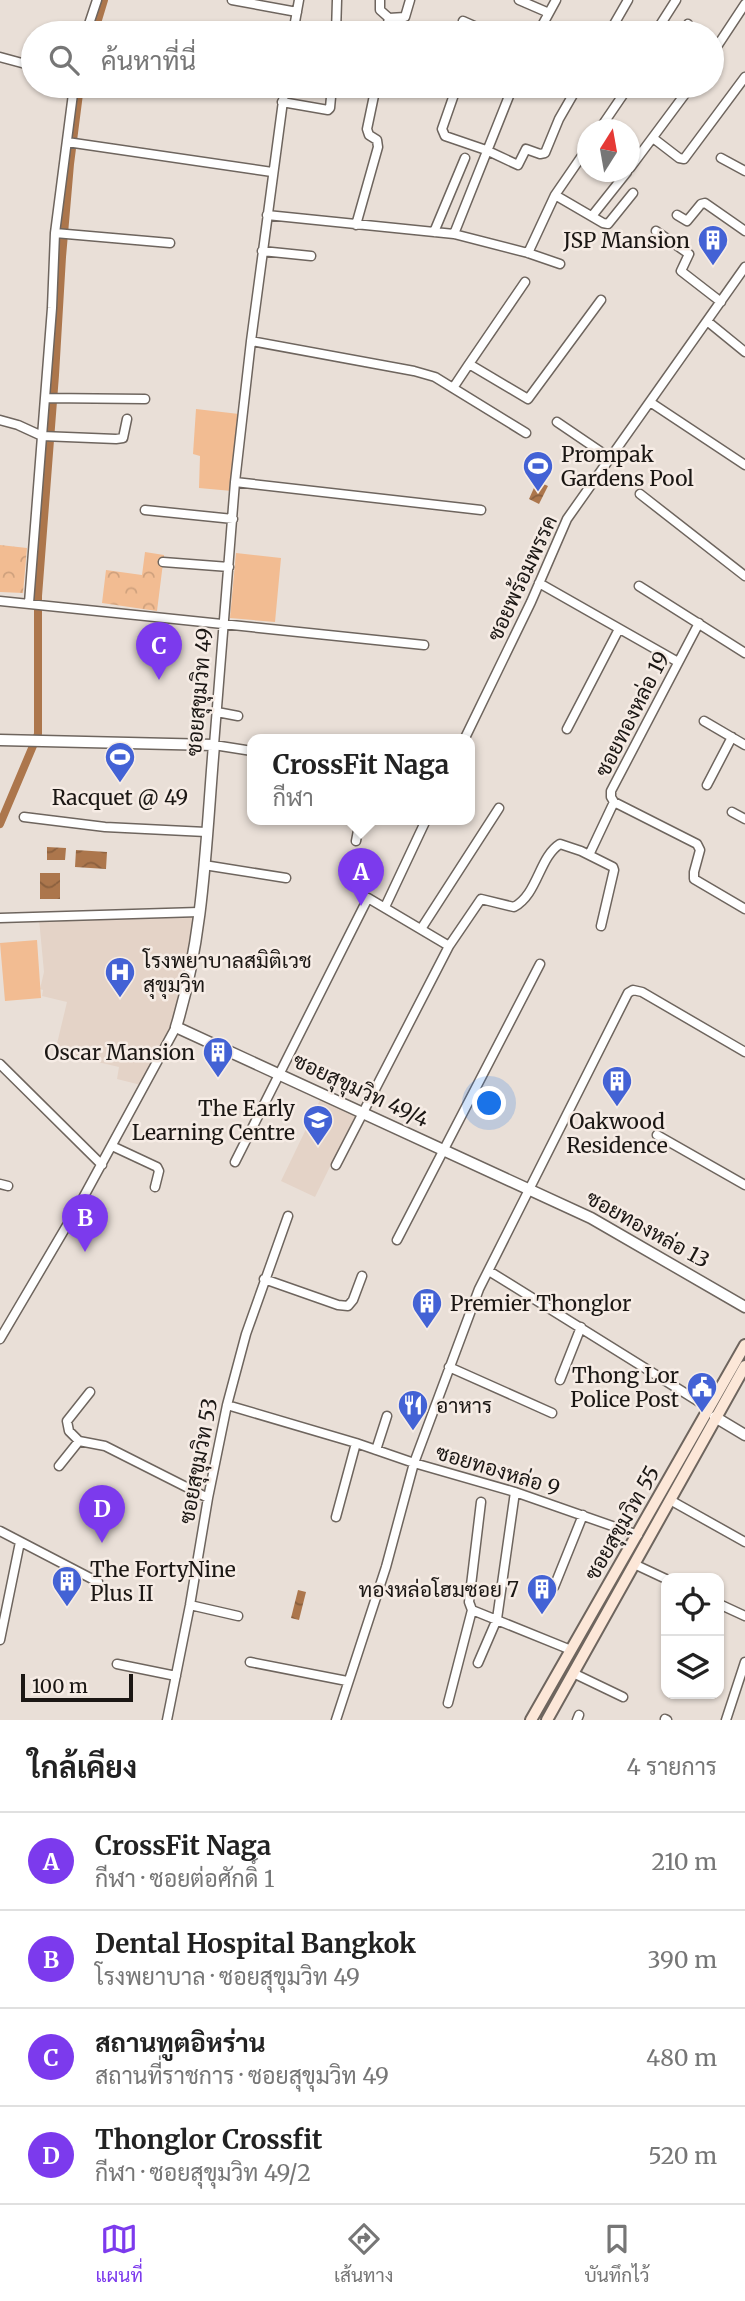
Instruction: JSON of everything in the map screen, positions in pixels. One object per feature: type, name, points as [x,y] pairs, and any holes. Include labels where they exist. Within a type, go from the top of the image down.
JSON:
[{"type":"main road","name":"ซอยสุขุมวิท 55","points":[[643,1538],[670,1500],[745,1345]]},
{"type":"main road","name":"ซอยสุขุมวิท 55","points":[[531,1720],[570,1650],[629,1562],[712,1413],[745,1366]]},
{"type":"main road","name":"ซอยสุขุมวิท 55","points":[[547,1720],[583,1656],[629,1562]]},
{"type":"main road","points":[[570,1650],[583,1656]]},
{"type":"main road","points":[[561,1667],[573,1673]]},
{"type":"street","points":[[90,21],[97,0]]},
{"type":"street","points":[[232,0],[297,12]]},
{"type":"street","points":[[295,21],[299,0]]},
{"type":"street","points":[[336,21],[337,0]]},
{"type":"street","points":[[380,0],[380,10],[388,18],[405,17],[410,0]]},
{"type":"street","points":[[519,0],[549,13]]},
{"type":"street","points":[[545,21],[556,0]]},
{"type":"street","points":[[616,21],[628,0]]},
{"type":"street","points":[[663,21],[676,0]]},
{"type":"street","points":[[724,36],[745,4]]},
{"type":"street","points":[[0,57],[21,63]]},
{"type":"street","points":[[653,138],[684,159],[745,76]]},
{"type":"street","points":[[29,603],[55,233],[72,98]]},
{"type":"street","name":"ซอยสุขุมวิท 49","points":[[0,1339],[102,1165],[176,1027],[187,992],[200,912],[235,482],[283,98]]},
{"type":"street","points":[[282,102],[328,110],[331,98]]},
{"type":"street","points":[[356,225],[378,147],[377,140],[368,133],[374,98]]},
{"type":"street","points":[[453,98],[442,130],[444,136],[518,164],[526,149],[545,153],[571,98]]},
{"type":"street","points":[[454,234],[508,98]]},
{"type":"street","points":[[606,119],[621,98]]},
{"type":"street","points":[[640,155],[682,98]]},
{"type":"street","points":[[67,142],[272,172]]},
{"type":"street","points":[[434,232],[465,158]]},
{"type":"street","points":[[721,158],[745,172]]},
{"type":"street","points":[[528,253],[555,195],[577,162]]},
{"type":"street","points":[[592,216],[619,182]]},
{"type":"street","points":[[555,195],[608,224],[633,193]]},
{"type":"street","points":[[677,215],[687,221],[703,202],[745,231]]},
{"type":"street","points":[[267,215],[454,234],[560,264]]},
{"type":"street","points":[[656,231],[690,254],[681,271],[720,302]]},
{"type":"street","points":[[55,233],[170,243]]},
{"type":"street","points":[[262,251],[311,256]]},
{"type":"street","name":"ซอยพร้อมพรรค","points":[[467,734],[568,519],[745,267]]},
{"type":"street","points":[[453,388],[525,282]]},
{"type":"street","points":[[469,364],[528,400],[601,300]]},
{"type":"street","points":[[707,321],[745,352]]},
{"type":"street","points":[[251,341],[435,377],[526,433]]},
{"type":"street","points":[[45,398],[145,399]]},
{"type":"street","points":[[650,402],[745,465]]},
{"type":"street","points":[[0,420],[42,436],[120,439],[123,438],[127,419]]},
{"type":"street","points":[[557,422],[610,458]]},
{"type":"street","points":[[235,482],[481,510]]},
{"type":"street","points":[[640,494],[745,576]]},
{"type":"street","points":[[145,510],[233,519]]},
{"type":"street","points":[[163,562],[229,567]]},
{"type":"street","points":[[539,583],[678,662]]},
{"type":"street","points":[[639,586],[745,653]]},
{"type":"street","points":[[0,601],[424,645]]},
{"type":"street","name":"ซอยทองหล่อ 19","points":[[699,624],[611,791],[611,797],[614,802],[697,844],[700,852],[693,877],[745,909]]},
{"type":"street","points":[[567,729],[619,629]]},
{"type":"street","points":[[217,712],[238,716]]},
{"type":"street","points":[[704,721],[745,745]]},
{"type":"street","points":[[708,785],[732,737]]},
{"type":"street","points":[[0,740],[214,744],[247,750]]},
{"type":"street","points":[[589,855],[614,802]]},
{"type":"street","points":[[421,929],[499,808]]},
{"type":"street","points":[[732,812],[745,819]]},
{"type":"street","points":[[24,817],[105,827],[206,832]]},
{"type":"street","points":[[356,841],[359,825]]},
{"type":"street","points":[[385,907],[424,825]]},
{"type":"street","points":[[336,1165],[449,946],[481,899],[514,907],[520,904],[551,853],[560,844],[589,855],[614,870],[601,926]]},
{"type":"street","points":[[204,865],[286,878]]},
{"type":"street","points":[[235,1162],[368,898],[449,946]]},
{"type":"street","points":[[0,918],[200,912]]},
{"type":"street","points":[[397,1240],[540,964]]},
{"type":"street","points":[[336,1720],[386,1567],[414,1464],[480,1289],[631,991],[642,992],[745,1052]]},
{"type":"street","name":"ซอยสุขุมวิท 49/4","points":[[176,1027],[529,1189]]},
{"type":"street","points":[[0,1064],[102,1165]]},
{"type":"street","points":[[657,1135],[745,1185]]},
{"type":"street","points":[[112,1146],[157,1167],[159,1171],[155,1187]]},
{"type":"street","name":"ซอยทองหล่อ 13","points":[[529,1189],[597,1221],[745,1307]]},
{"type":"street","name":"ซอยสุขุมวิท 53","points":[[167,1720],[227,1405],[246,1334],[288,1216]]},
{"type":"street","points":[[489,1271],[581,1327],[745,1435]]},
{"type":"street","points":[[264,1279],[338,1305],[348,1306],[362,1276]]},
{"type":"street","points":[[559,1380],[581,1327]]},
{"type":"street","points":[[449,1367],[552,1413]]},
{"type":"street","points":[[90,1392],[67,1421],[69,1431],[79,1441],[105,1446],[208,1498]]},
{"type":"street","name":"ซอยทองหล่อ 9","points":[[227,1405],[356,1443],[414,1464],[515,1492],[643,1538]]},
{"type":"street","points":[[376,1450],[387,1416]]},
{"type":"street","points":[[60,1466],[79,1441]]},
{"type":"street","points":[[336,1517],[356,1443]]},
{"type":"street","points":[[478,1663],[497,1619],[515,1492]]},
{"type":"street","points":[[670,1500],[745,1542]]},
{"type":"street","points":[[448,1703],[472,1610],[469,1602],[481,1502]]},
{"type":"street","points":[[554,1587],[583,1515]]},
{"type":"street","points":[[0,1531],[98,1582]]},
{"type":"street","points":[[0,1640],[20,1542]]},
{"type":"street","points":[[629,1562],[661,1577]]},
{"type":"street","points":[[190,1605],[238,1616]]},
{"type":"street","points":[[724,1606],[745,1616]]},
{"type":"street","points":[[472,1610],[570,1650]]},
{"type":"street","points":[[250,1662],[347,1681]]},
{"type":"street","points":[[726,1720],[745,1662]]},
{"type":"street","points":[[117,1664],[176,1676]]},
{"type":"street","points":[[573,1673],[623,1697]]},
{"type":"shaded area","name":"โรงพยาบาลสมิติเวช สุขุมวิท","points":[[199,916],[177,1028],[145,1086],[117,1079],[119,1067],[55,1052],[67,1002],[42,996],[43,990],[40,989],[44,972],[39,919]]},
{"type":"shaded area","name":"The Early Learning Centre","points":[[321,1098],[356,1114],[315,1197],[281,1181]]},
{"type":"green space","points":[[196,409],[239,414],[232,491],[199,488],[200,456],[193,454]]},
{"type":"green space","points":[[0,545],[27,548],[23,593],[0,592]]},
{"type":"green space","points":[[145,552],[164,555],[157,611],[102,603],[106,570],[142,575]]},
{"type":"green space","points":[[236,553],[281,558],[275,622],[230,618]]},
{"type":"green space","points":[[37,940],[41,998],[5,1001],[0,943]]},
{"type":"water","name":"Prompak Gardens Pool","points":[[537,481],[548,486],[539,504],[529,499]]},
{"type":"water","points":[[47,847],[66,848],[65,860],[47,860]]},
{"type":"water","points":[[76,850],[107,852],[106,869],[75,867]]},
{"type":"water","points":[[40,873],[60,873],[60,899],[40,899]]},
{"type":"water","points":[[298,1590],[306,1592],[299,1620],[291,1618]]},
{"type":"waterway","points":[[98,21],[104,0]]},
{"type":"waterway","points":[[0,824],[38,734],[38,596],[62,257],[78,98]]},
{"type":"place","name":"JSP Mansion","points":[[713,267]]},
{"type":"place","name":"Prompak Gardens Pool","points":[[538,493]]},
{"type":"place","name":"สถานทูตอิหร่าน","points":[[159,680]]},
{"type":"place","name":"Racquet @ 49","points":[[120,784]]},
{"type":"place","name":"CrossFit Naga","points":[[361,906]]},
{"type":"place","name":"โรงพยาบาลสมิติเวช สุขุมวิท","points":[[120,999]]},
{"type":"place","name":"Oscar Mansion","points":[[218,1079]]},
{"type":"place","name":"Oakwood Residence","points":[[617,1108]]},
{"type":"place","name":"The Early Learning Centre","points":[[318,1147]]},
{"type":"place","name":"Dental Hospital Bangkok","points":[[85,1252]]},
{"type":"place","name":"Premier Thonglor","points":[[427,1330]]},
{"type":"place","name":"Thong Lor Police Post","points":[[702,1414]]},
{"type":"place","name":"อาหาร","points":[[413,1432]]},
{"type":"place","name":"Thonglor Crossfit","points":[[102,1543]]},
{"type":"place","name":"The FortyNine Plus II","points":[[67,1608]]},
{"type":"place","name":"ทองหล่อโฮมซอย 7","points":[[542,1616]]}]
